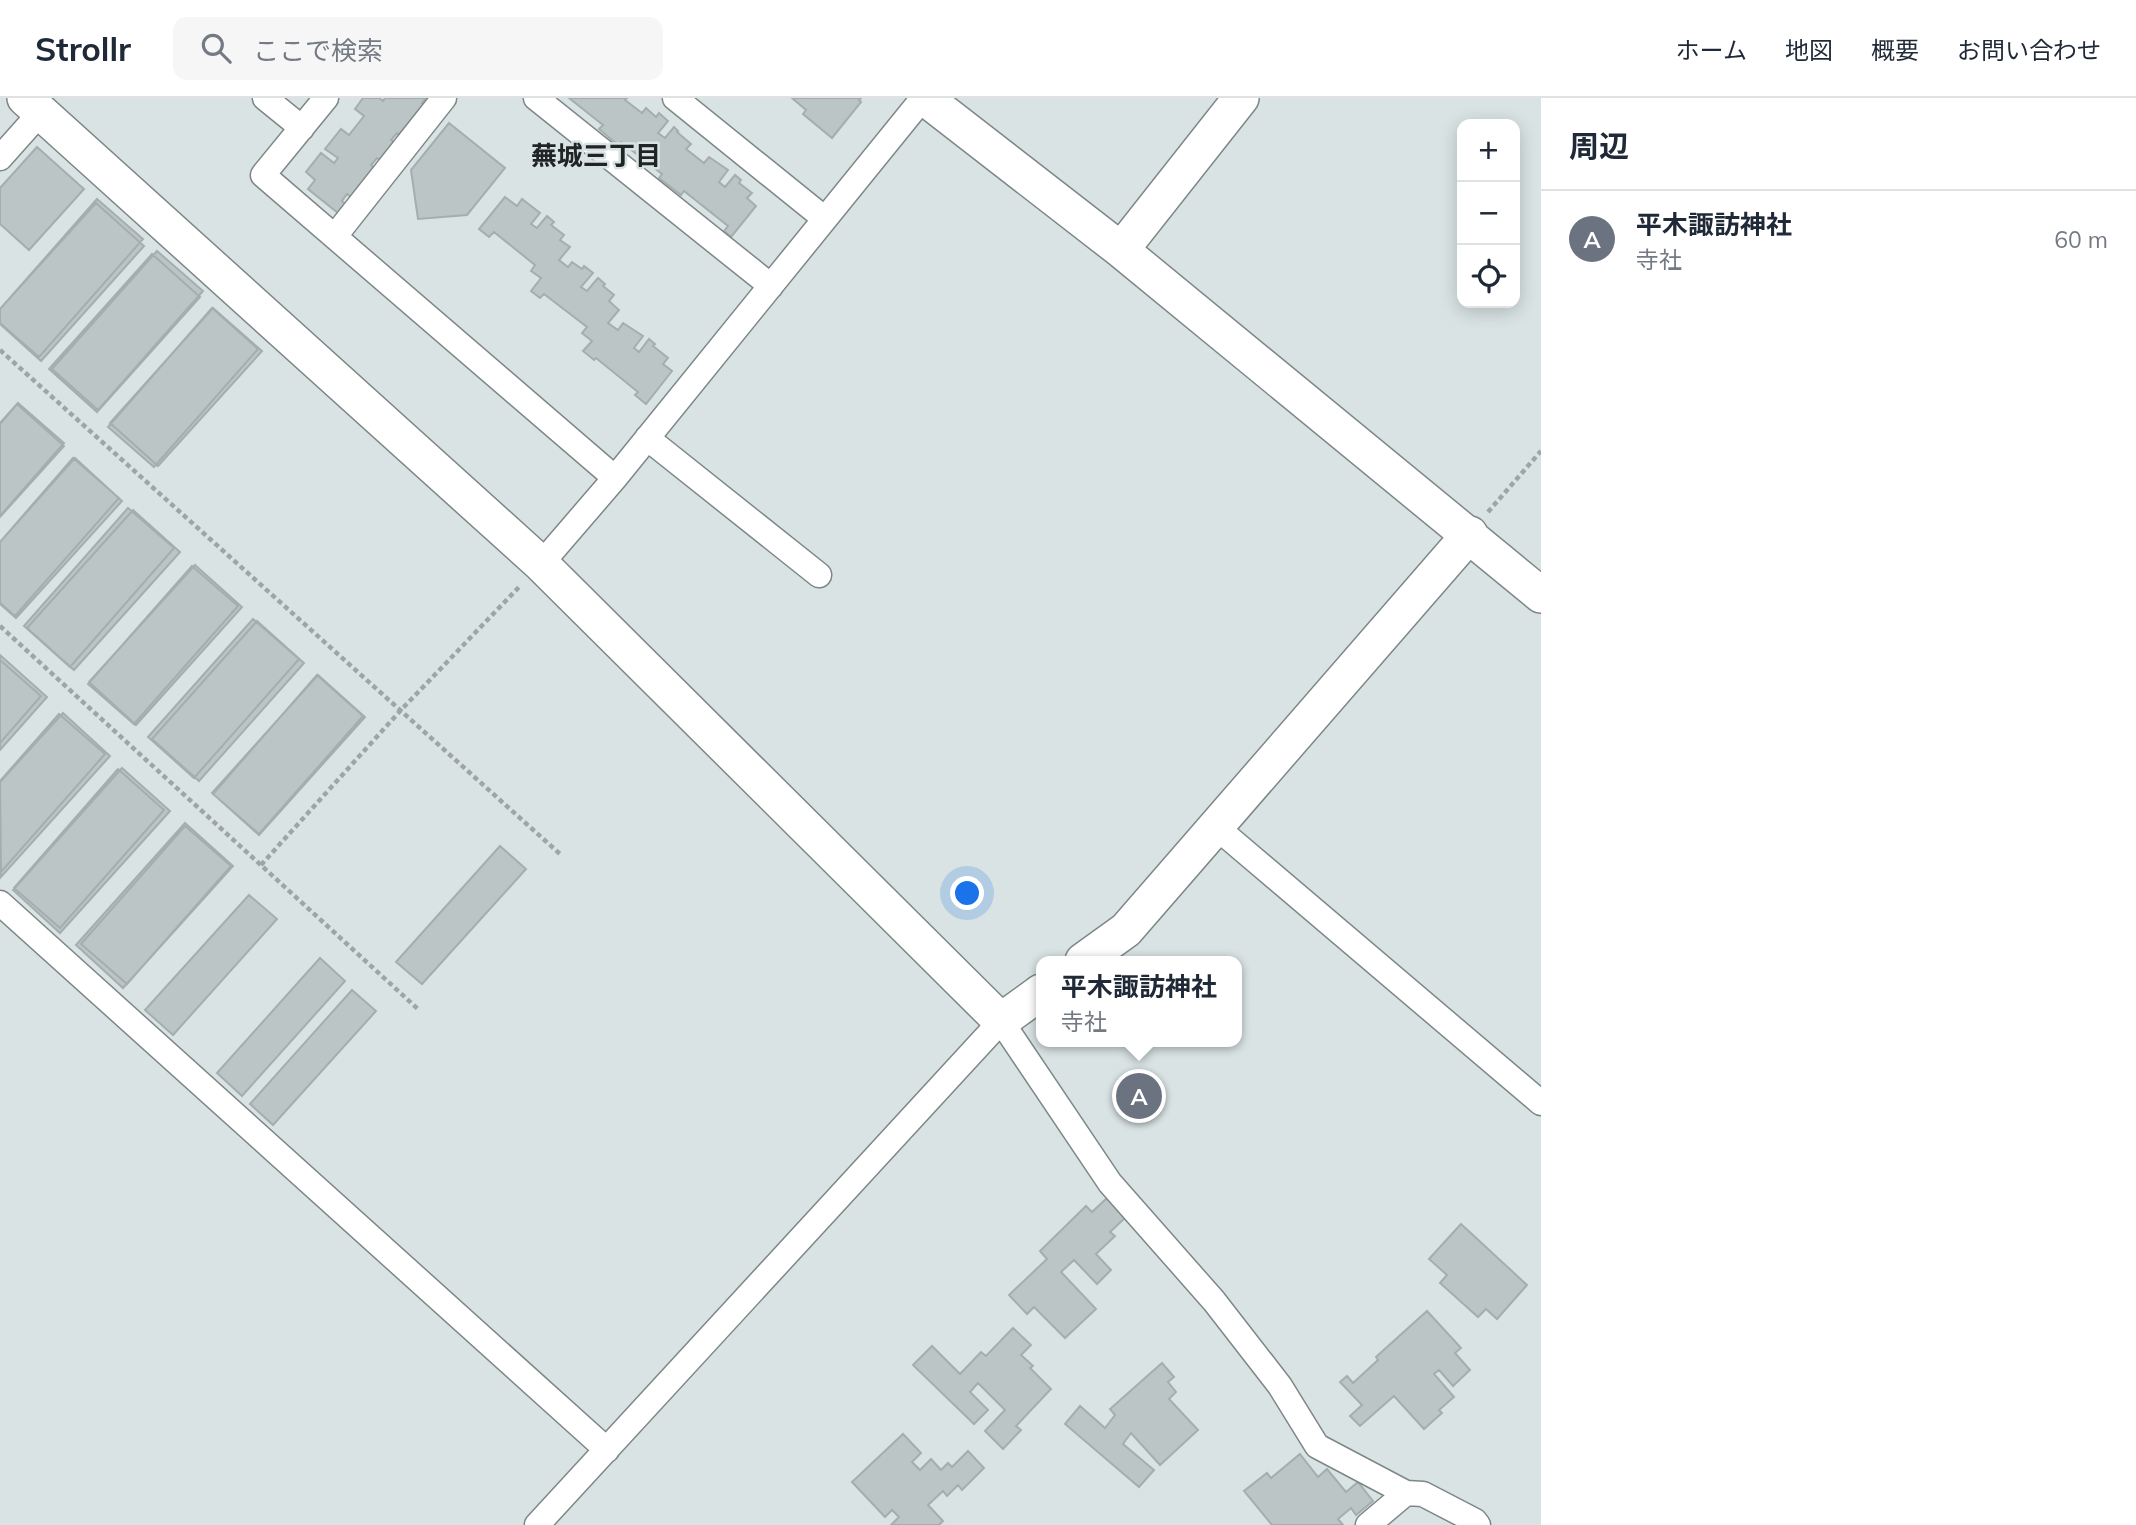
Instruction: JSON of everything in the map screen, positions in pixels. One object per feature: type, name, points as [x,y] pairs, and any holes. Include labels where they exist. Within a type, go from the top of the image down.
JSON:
[{"type":"street","points":[[265,98],[302,128]]},
{"type":"street","points":[[326,98],[264,175],[615,478]]},
{"type":"street","points":[[335,236],[444,98]]},
{"type":"street","points":[[536,98],[771,286]]},
{"type":"street","points":[[675,98],[825,219]]},
{"type":"street","points":[[541,564],[648,438],[924,98],[1121,250],[1541,595]]},
{"type":"street","points":[[1121,250],[1241,98]]},
{"type":"street","points":[[0,158],[33,105],[541,564],[1001,1021],[1110,1183],[1214,1301],[1280,1386],[1317,1446],[1406,1493],[1423,1494],[1478,1525]]},
{"type":"street","points":[[648,438],[819,575]]},
{"type":"street","points":[[1090,956],[1126,930],[1470,534]]},
{"type":"street","points":[[1229,838],[1541,1103]]},
{"type":"street","points":[[0,903],[607,1450]]},
{"type":"street","points":[[537,1525],[1001,1021],[1036,996]]},
{"type":"street","points":[[1368,1525],[1406,1493]]},
{"type":"path","points":[[0,350],[560,854]]},
{"type":"path","points":[[1470,534],[1541,451]]},
{"type":"path","points":[[261,865],[401,710],[541,564]]},
{"type":"path","points":[[0,626],[419,1010]]},
{"type":"building","points":[[363,98],[379,98],[383,101],[385,98],[426,98],[399,135],[397,133],[391,140],[394,142],[380,160],[377,158],[371,165],[374,168],[351,197],[347,194],[342,201],[345,204],[338,213],[308,189],[315,180],[306,172],[321,153],[334,163],[338,158],[325,149],[341,129],[349,135],[364,116],[355,109]]},
{"type":"building","points":[[569,98],[627,98],[625,100],[642,113],[646,108],[656,117],[659,113],[668,121],[658,133],[665,138],[674,127],[691,144],[686,149],[704,163],[709,157],[728,170],[719,182],[725,187],[735,175],[741,180],[739,183],[752,193],[747,198],[756,206],[731,237],[724,231],[728,226],[684,191],[681,195],[659,178],[662,174],[621,142],[618,145],[599,129],[603,125]]},
{"type":"building","points":[[792,98],[861,98],[861,102],[832,138],[803,114],[806,110]]},
{"type":"building","points":[[449,123],[505,168],[467,215],[418,219],[411,170]]},
{"type":"building","points":[[37,147],[84,189],[29,250],[0,224],[0,188]]},
{"type":"building","points":[[505,197],[517,206],[522,199],[540,213],[531,224],[537,228],[547,216],[554,222],[551,225],[564,235],[560,240],[570,247],[559,260],[568,267],[572,262],[582,269],[584,266],[593,273],[581,287],[587,291],[598,278],[614,295],[609,301],[619,310],[608,323],[618,330],[623,323],[643,336],[634,348],[639,352],[649,339],[655,344],[653,346],[668,358],[663,364],[672,371],[646,404],[635,395],[638,392],[596,358],[594,360],[583,351],[592,341],[582,333],[587,327],[544,294],[540,298],[531,291],[541,278],[531,271],[535,265],[494,232],[489,237],[479,229]]},
{"type":"building","points":[[97,199],[143,239],[39,357],[0,323],[0,309]]},
{"type":"building","points":[[96,203],[144,246],[41,361],[0,324],[0,309]]},
{"type":"building","points":[[157,251],[203,291],[98,410],[52,369]]},
{"type":"building","points":[[152,254],[200,297],[97,412],[49,369]]},
{"type":"building","points":[[212,308],[258,349],[154,467],[108,427]]},
{"type":"building","points":[[213,308],[262,351],[158,466],[110,423]]},
{"type":"building","points":[[18,403],[64,443],[0,516],[0,424]]},
{"type":"building","points":[[17,404],[64,446],[0,517],[0,423]]},
{"type":"building","points":[[73,458],[119,498],[15,616],[0,603],[0,542]]},
{"type":"building","points":[[75,458],[122,501],[16,618],[0,604],[0,542]]},
{"type":"building","points":[[128,508],[174,548],[70,667],[24,626]]},
{"type":"building","points":[[133,510],[180,552],[74,670],[27,628]]},
{"type":"building","points":[[195,565],[242,607],[136,725],[89,682]]},
{"type":"building","points":[[192,566],[238,606],[134,724],[88,684]]},
{"type":"building","points":[[253,619],[299,659],[194,778],[148,737]]},
{"type":"building","points":[[257,621],[304,663],[199,781],[152,739]]},
{"type":"building","points":[[0,655],[47,697],[0,750]]},
{"type":"building","points":[[0,660],[41,696],[0,743]]},
{"type":"building","points":[[317,675],[363,716],[259,834],[213,794]]},
{"type":"building","points":[[318,675],[365,717],[259,835],[212,793]]},
{"type":"building","points":[[63,713],[110,756],[1,877],[0,782]]},
{"type":"building","points":[[59,714],[105,754],[1,872],[0,781]]},
{"type":"building","points":[[122,768],[170,811],[60,933],[13,890]]},
{"type":"building","points":[[118,769],[164,810],[60,928],[14,888]]},
{"type":"building","points":[[185,823],[233,866],[123,988],[76,945]]},
{"type":"building","points":[[185,826],[231,866],[127,984],[81,944]]},
{"type":"building","points":[[500,846],[526,869],[422,984],[396,962]]},
{"type":"building","points":[[249,895],[277,919],[173,1035],[145,1010]]},
{"type":"building","points":[[320,958],[345,981],[242,1096],[217,1073]]},
{"type":"building","points":[[352,990],[376,1011],[273,1125],[250,1104]]},
{"type":"building","points":[[1107,1198],[1126,1217],[1110,1232],[1115,1236],[1096,1254],[1111,1270],[1097,1284],[1074,1260],[1061,1272],[1096,1309],[1065,1338],[1034,1307],[1027,1314],[1009,1295],[1047,1259],[1040,1251],[1086,1206],[1092,1212]]},
{"type":"building","points":[[1461,1224],[1527,1285],[1497,1319],[1486,1309],[1478,1317],[1440,1283],[1447,1275],[1429,1259]]},
{"type":"building","points":[[1427,1311],[1461,1348],[1455,1353],[1470,1370],[1453,1386],[1439,1370],[1434,1374],[1454,1397],[1439,1410],[1442,1413],[1424,1429],[1394,1396],[1360,1426],[1350,1416],[1362,1405],[1340,1382],[1347,1376],[1353,1383],[1378,1360],[1376,1357]]},
{"type":"building","points":[[1013,1328],[1031,1345],[1021,1355],[1051,1389],[1016,1426],[1021,1430],[1003,1449],[985,1431],[1005,1410],[978,1383],[970,1392],[988,1410],[974,1424],[913,1365],[932,1346],[960,1374],[981,1352],[986,1356]]},
{"type":"building","points":[[1162,1363],[1174,1377],[1168,1382],[1176,1392],[1169,1399],[1198,1430],[1160,1465],[1131,1433],[1123,1444],[1154,1470],[1139,1487],[1065,1424],[1080,1406],[1105,1428],[1115,1415],[1110,1409]]},
{"type":"building","points":[[903,1434],[921,1453],[912,1462],[920,1470],[931,1459],[941,1470],[948,1463],[952,1467],[968,1451],[984,1468],[962,1490],[958,1485],[947,1496],[943,1491],[928,1505],[943,1521],[939,1525],[891,1525],[899,1517],[892,1510],[885,1517],[852,1482]]},
{"type":"building","points":[[1300,1454],[1318,1477],[1327,1469],[1346,1492],[1358,1482],[1373,1501],[1356,1515],[1351,1508],[1338,1519],[1343,1525],[1272,1525],[1244,1491],[1267,1473],[1271,1478]]},
{"type":"place","name":"平木諏訪神社","points":[[1139,1096]]},
{"type":"district","name":"蕪城三丁目","points":[[596,155]]}]
